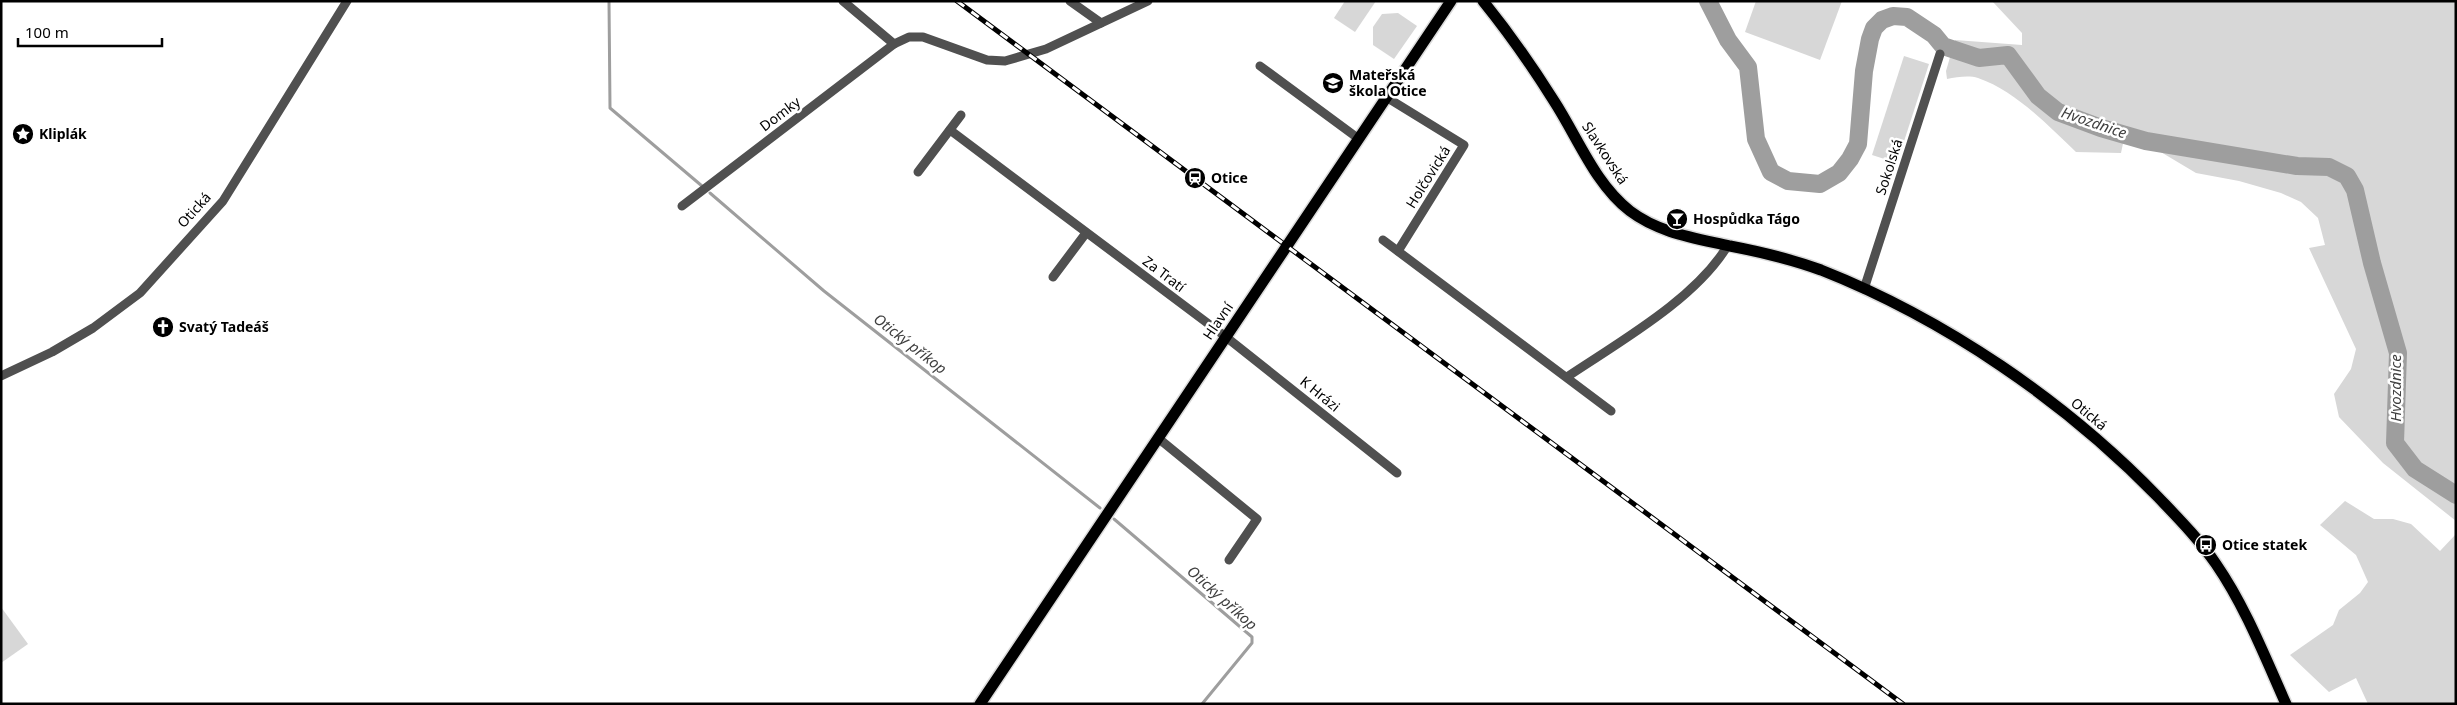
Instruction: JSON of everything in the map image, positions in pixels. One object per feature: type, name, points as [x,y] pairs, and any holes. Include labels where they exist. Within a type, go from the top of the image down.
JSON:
[{"type":"main road","name":"Hlavní","points":[[980,704],[1451,1]]},
{"type":"main road","name":"Slavkovská","points":[[1483,1],[1512,37],[1555,102],[1601,178],[1618,200],[1640,217],[1664,230],[1784,257]]},
{"type":"main road","name":"Otická","points":[[1784,257],[1864,289],[1940,329],[2015,375],[2079,425],[2138,477],[2191,532],[2218,567],[2233,591],[2284,699]]},
{"type":"street","name":"Otická","points":[[1,376],[52,352],[94,328],[140,293],[223,201],[347,1]]},
{"type":"street","points":[[843,1],[894,44]]},
{"type":"street","points":[[1070,1],[1101,23]]},
{"type":"street","name":"Domky","points":[[682,206],[894,44],[909,37],[923,38],[987,60],[1005,61],[1046,49],[1148,1]]},
{"type":"street","name":"Sokolská","points":[[1864,289],[1940,54]]},
{"type":"street","points":[[1260,66],[1359,139]]},
{"type":"street","name":"Holčovická","points":[[1386,97],[1464,145],[1398,251]]},
{"type":"street","points":[[918,172],[961,115]]},
{"type":"street","name":"Za Tratí","points":[[950,130],[1226,337]]},
{"type":"street","points":[[1054,277],[1086,232]]},
{"type":"street","points":[[1383,240],[1611,412]]},
{"type":"street","points":[[1567,377],[1646,323],[1705,276],[1728,245]]},
{"type":"street","name":"K Hrázi","points":[[1226,337],[1397,473]]},
{"type":"street","points":[[1158,438],[1257,519],[1229,560]]},
{"type":"shaded area","points":[[1345,1],[1376,1],[1355,32],[1334,18]]},
{"type":"shaded area","points":[[1756,1],[1842,1],[1820,60],[1745,32]]},
{"type":"shaded area","points":[[1992,1],[2456,1],[2456,521],[2383,463],[2339,417],[2334,394],[2351,369],[2356,349],[2309,248],[2325,245],[2318,218],[2301,202],[2281,193],[2239,181],[2196,173],[2139,139],[2125,134],[2121,153],[2076,152],[2042,120],[2005,91],[1974,77],[1947,79],[1946,71],[1955,40],[2022,45],[2022,33]]},
{"type":"shaded area","points":[[1398,13],[1417,26],[1394,59],[1373,45],[1373,27],[1382,14]]},
{"type":"shaded area","points":[[1904,56],[1929,64],[1897,163],[1872,155]]},
{"type":"shaded area","points":[[2345,501],[2374,519],[2393,519],[2411,524],[2440,551],[2456,534],[2456,704],[2368,704],[2356,678],[2329,692],[2290,655],[2333,625],[2339,610],[2360,593],[2368,582],[2356,555],[2320,525]]},
{"type":"shaded area","points":[[1,607],[28,644],[1,663]]},
{"type":"waterway","name":"Otický příkop","points":[[609,1],[610,108],[702,186]]},
{"type":"waterway","name":"Hvozdnice","points":[[1708,1],[1728,40],[1748,67],[1756,139],[1771,172],[1788,181],[1820,184],[1839,173],[1850,159],[1858,144],[1864,71],[1870,39],[1874,28],[1882,20],[1893,16],[1907,17],[1934,35],[1943,46],[1979,58],[2008,55],[2038,96],[2058,112],[2101,128],[2146,141],[2297,166],[2329,167],[2347,176],[2355,190],[2372,263],[2398,353],[2395,443],[2415,469],[2456,495]]},
{"type":"waterway","name":"Otický příkop","points":[[710,193],[824,291],[1100,508]]},
{"type":"waterway","name":"Otický příkop","points":[[1114,519],[1252,637],[1252,643],[1202,704]]},
{"type":"railway","points":[[957,1],[1903,704]]},
{"type":"place","name":"Mateřská škola Otice","points":[[1333,83]]},
{"type":"place","name":"Kliplák","points":[[23,134]]},
{"type":"place","name":"Otice","points":[[1195,178]]},
{"type":"place","name":"Hospůdka Tágo","points":[[1677,219]]},
{"type":"place","name":"Svatý Tadeáš","points":[[163,327]]},
{"type":"place","name":"Otice statek","points":[[2206,545]]}]
